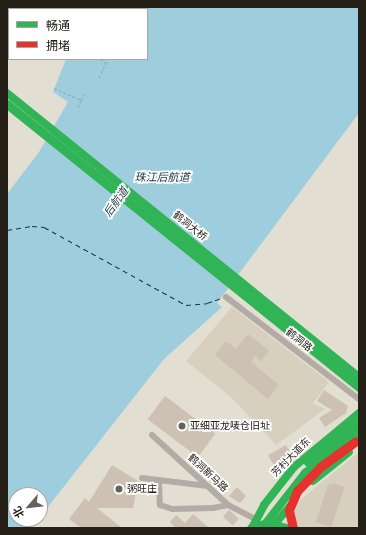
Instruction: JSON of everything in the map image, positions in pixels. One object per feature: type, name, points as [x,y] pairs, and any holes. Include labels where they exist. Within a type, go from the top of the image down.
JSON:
[{"type":"main road","name":"鹤洞大桥","points":[[7,93],[359,377]]},
{"type":"main road","name":"鹤洞大桥","points":[[7,104],[359,387]]},
{"type":"main road","name":"芳村大道东","points":[[253,526],[274,490],[301,459],[359,413]]},
{"type":"main road","name":"芳村大道东","points":[[253,526],[308,462],[359,423]]},
{"type":"main road","points":[[262,528],[305,473],[359,432]]},
{"type":"main road","points":[[294,528],[289,510],[297,491],[320,467],[359,438]]},
{"type":"main road","points":[[271,528],[298,496],[315,479],[359,445]]},
{"type":"main road","points":[[253,526],[270,523],[286,528]]},
{"type":"street","name":"鹤洞路","points":[[226,297],[359,399]]},
{"type":"street","name":"鹤洞新马路","points":[[152,435],[253,526]]},
{"type":"street","points":[[142,478],[208,486]]},
{"type":"street","points":[[159,481],[160,505],[172,508],[213,508],[228,505]]},
{"type":"street","points":[[281,528],[298,496]]},
{"type":"path","points":[[102,60],[107,63]]},
{"type":"path","points":[[99,78],[108,60]]},
{"type":"path","points":[[54,88],[81,100]]},
{"type":"path","points":[[78,107],[84,94]]},
{"type":"shaded area","points":[[232,307],[329,382],[313,403],[325,409],[276,445],[232,398],[186,361]]},
{"type":"shaded area","points":[[359,452],[359,524],[355,528],[297,528],[294,513],[300,500]]},
{"type":"water","name":"珠江后航道","points":[[87,7],[359,7],[359,113],[217,303],[222,307],[164,359],[48,507],[48,487],[8,487],[8,527],[32,527],[7,528],[7,194],[39,152],[68,102],[53,92],[66,60],[148,60],[148,8]]},
{"type":"building","points":[[248,334],[269,351],[261,361],[255,356],[251,362],[279,385],[268,399],[215,355],[226,341],[236,349]]},
{"type":"building","points":[[324,390],[348,406],[346,413],[325,427],[319,418],[332,410],[317,401]]},
{"type":"building","name":"亚细亚龙唛仓旧址","points":[[165,396],[215,434],[198,457],[148,419]]},
{"type":"building","points":[[286,445],[291,453],[276,469],[268,455]]},
{"type":"building","points":[[112,465],[138,481],[133,508],[97,508],[122,528],[81,528],[69,519],[85,498],[89,502]]},
{"type":"building","points":[[333,483],[345,487],[331,527],[316,522],[328,484],[332,485]]},
{"type":"building","points":[[237,487],[246,496],[240,503],[229,496]]},
{"type":"building","points":[[229,510],[239,519],[233,525],[223,517]]},
{"type":"building","points":[[193,514],[209,528],[175,528],[170,522],[176,515],[185,523]]},
{"type":"ferry route","points":[[7,230],[32,226],[44,227],[186,305],[207,303],[224,297]]},
{"type":"traffic: fast","points":[[7,93],[359,377]]},
{"type":"traffic: fast","points":[[7,104],[359,387]]},
{"type":"traffic: fast","points":[[252,528],[264,505],[294,467],[359,413]]},
{"type":"traffic: fast","points":[[308,462],[359,423]]},
{"type":"traffic: fast","points":[[262,528],[305,473],[359,432]]},
{"type":"traffic: fast","points":[[313,481],[349,452]]},
{"type":"traffic: fast","points":[[272,527],[290,506]]},
{"type":"traffic: fast","points":[[251,528],[267,523],[286,528]]},
{"type":"traffic: jam","points":[[293,528],[289,510],[297,491],[320,467],[356,441]]},
{"type":"place","name":"亚细亚龙唛仓旧址","points":[[182,426]]},
{"type":"place","name":"粥旺庄","points":[[119,489]]},
{"type":"water label","name":"后航道","points":[[116,202]]}]
